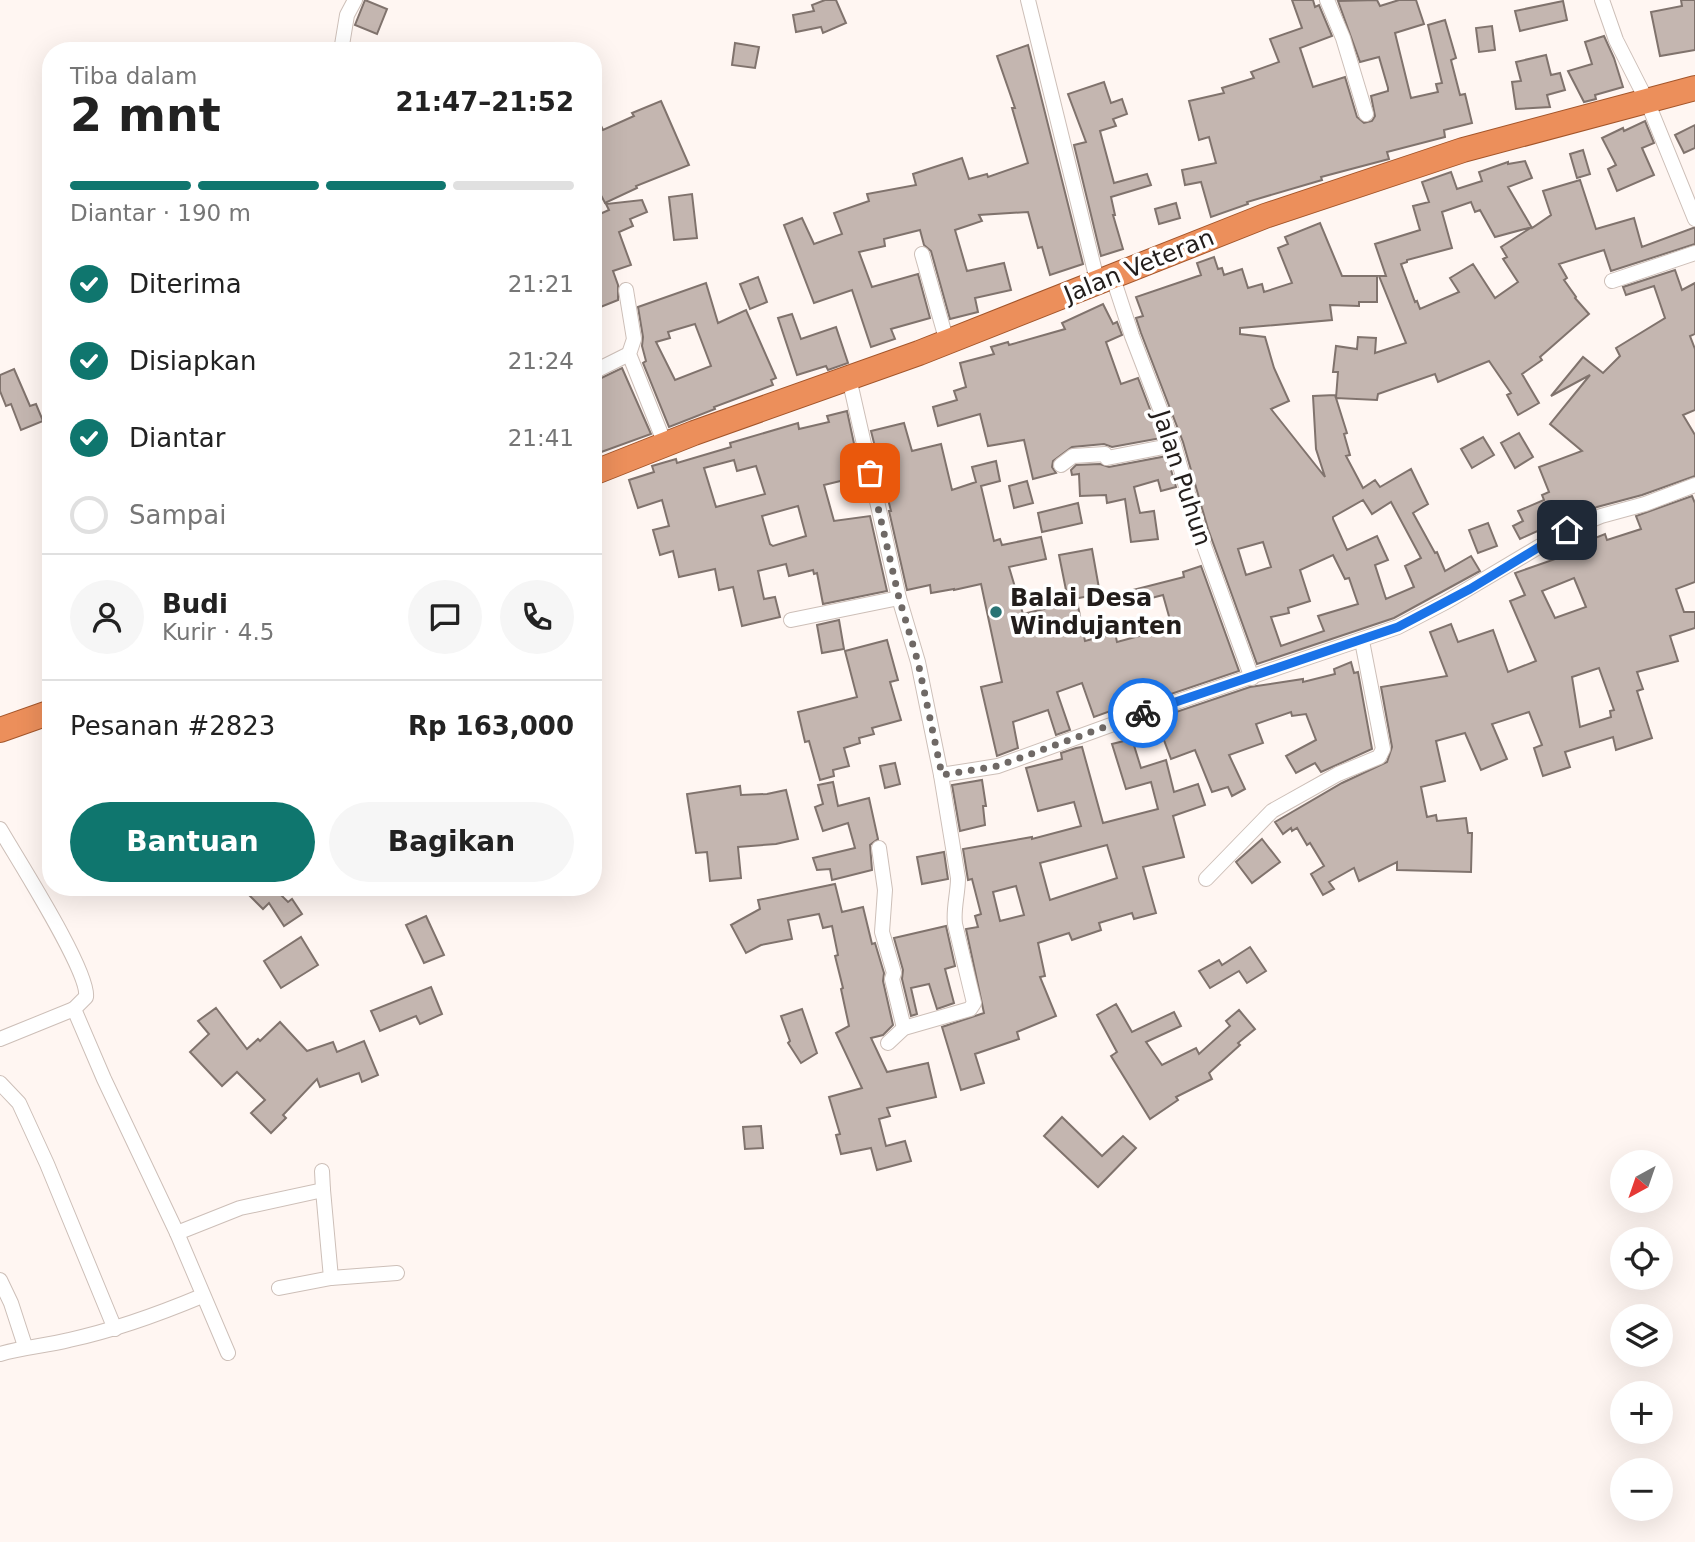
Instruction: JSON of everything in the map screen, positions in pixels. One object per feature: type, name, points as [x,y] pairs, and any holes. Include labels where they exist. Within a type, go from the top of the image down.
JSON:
[{"type":"highway","name":"Jalan Veteran","points":[[602,466],[947,342],[1265,216],[1463,150],[1695,88]]},
{"type":"highway","points":[[0,730],[42,715]]},
{"type":"street","points":[[342,42],[347,15],[355,0]]},
{"type":"street","name":"Jalan Puhun","points":[[1028,0],[1105,281],[1132,337],[1174,445],[1199,532],[1252,678]]},
{"type":"street","points":[[1327,0],[1343,38],[1366,114]]},
{"type":"street","points":[[1602,0],[1616,40],[1689,187],[1695,219]]},
{"type":"street","points":[[1612,281],[1695,253]]},
{"type":"street","points":[[922,254],[947,342]]},
{"type":"street","points":[[626,290],[634,340],[629,354],[666,443]]},
{"type":"street","points":[[602,368],[629,354]]},
{"type":"street","points":[[849,378],[899,598],[918,662],[942,775],[958,878],[958,895],[953,914],[974,1003],[970,1009],[904,1028],[888,1044]]},
{"type":"street","points":[[1061,466],[1073,456],[1105,454],[1107,458],[1174,445]]},
{"type":"street","points":[[942,775],[998,766],[1141,714],[1362,641],[1398,627],[1446,602],[1567,530],[1695,485]]},
{"type":"street","points":[[791,620],[899,598]]},
{"type":"street","points":[[1206,879],[1272,811],[1338,774],[1379,757],[1383,749],[1362,641]]},
{"type":"street","points":[[0,829],[72,954],[87,992],[86,997],[74,1009],[0,1039]]},
{"type":"street","points":[[879,848],[885,890],[882,932],[894,973],[892,979],[904,1028]]},
{"type":"street","points":[[74,1009],[177,1233],[228,1353]]},
{"type":"street","points":[[0,1083],[19,1103],[42,1152],[115,1329]]},
{"type":"street","points":[[322,1171],[331,1279]]},
{"type":"street","points":[[177,1233],[240,1208],[323,1190]]},
{"type":"street","points":[[279,1288],[331,1279],[397,1273]]},
{"type":"street","points":[[0,1280],[11,1303],[25,1346]]},
{"type":"street","points":[[0,1354],[25,1346],[66,1341],[115,1329],[202,1296]]},
{"type":"building","points":[[365,0],[387,9],[377,34],[355,25]]},
{"type":"building","points":[[825,0],[836,0],[846,23],[823,33],[821,27],[796,32],[793,15],[814,11],[812,5]]},
{"type":"building","points":[[1292,0],[1313,0],[1315,7],[1319,5],[1332,36],[1300,48],[1313,87],[1345,77],[1357,117],[1364,123],[1372,121],[1375,116],[1371,96],[1388,91],[1388,88],[1379,57],[1360,62],[1338,1],[1377,0],[1380,6],[1399,0],[1416,0],[1424,24],[1395,33],[1411,98],[1438,92],[1436,84],[1442,83],[1428,25],[1445,20],[1456,58],[1451,60],[1460,95],[1465,94],[1472,123],[1444,130],[1445,137],[1387,152],[1389,159],[1321,177],[1322,180],[1247,202],[1248,204],[1211,217],[1201,182],[1185,185],[1182,170],[1216,163],[1209,137],[1199,140],[1189,101],[1224,93],[1222,88],[1254,78],[1251,72],[1279,62],[1270,39],[1302,28]]},
{"type":"building","points":[[1681,0],[1695,0],[1695,50],[1660,56],[1651,12],[1682,6]]},
{"type":"building","points":[[1563,1],[1567,20],[1520,31],[1515,11]]},
{"type":"building","points":[[1492,26],[1495,50],[1479,52],[1476,28]]},
{"type":"building","points":[[1604,36],[1623,87],[1595,95],[1596,99],[1584,102],[1568,71],[1592,64],[1585,42]]},
{"type":"building","points":[[735,43],[759,47],[755,68],[732,65]]},
{"type":"building","points":[[1028,45],[1083,264],[1050,275],[1042,247],[1038,248],[1028,212],[979,215],[982,221],[955,230],[967,271],[1004,263],[1011,290],[975,298],[978,312],[950,319],[931,251],[924,245],[920,230],[884,239],[885,246],[859,252],[872,287],[918,274],[930,318],[891,329],[895,339],[871,347],[852,290],[814,303],[784,225],[802,218],[814,244],[842,234],[834,213],[869,201],[867,194],[916,185],[913,174],[962,158],[969,179],[987,174],[988,177],[1028,163],[1012,108],[1015,108],[997,56]]},
{"type":"building","points":[[1546,55],[1551,75],[1560,73],[1565,90],[1547,95],[1550,107],[1516,109],[1512,82],[1521,81],[1516,62]]},
{"type":"building","points":[[1104,82],[1111,103],[1122,99],[1127,114],[1113,119],[1116,126],[1100,131],[1114,183],[1147,174],[1151,185],[1111,197],[1123,249],[1101,256],[1074,145],[1086,142],[1068,94]]},
{"type":"building","points":[[661,101],[689,165],[636,186],[637,188],[605,203],[602,197],[602,128],[603,130],[634,116],[632,113]]},
{"type":"building","points":[[1645,121],[1654,143],[1642,148],[1654,175],[1617,191],[1608,169],[1616,165],[1602,138]]},
{"type":"building","points":[[1695,125],[1695,148],[1684,153],[1675,135]]},
{"type":"building","points":[[1583,150],[1590,174],[1577,178],[1570,154]]},
{"type":"building","points":[[1525,161],[1532,178],[1508,187],[1531,227],[1495,237],[1480,210],[1475,212],[1471,202],[1442,212],[1452,248],[1401,264],[1420,309],[1459,292],[1450,278],[1473,264],[1495,298],[1518,282],[1503,259],[1507,257],[1501,247],[1551,215],[1543,191],[1580,180],[1596,229],[1634,218],[1642,247],[1695,228],[1695,244],[1611,271],[1604,250],[1559,264],[1567,278],[1564,280],[1589,314],[1540,357],[1542,360],[1522,374],[1539,403],[1518,415],[1507,395],[1511,393],[1489,361],[1438,382],[1435,374],[1378,394],[1377,400],[1336,398],[1338,372],[1333,372],[1336,346],[1357,349],[1358,337],[1376,338],[1375,353],[1406,343],[1379,276],[1386,276],[1375,244],[1420,230],[1413,206],[1429,202],[1422,182],[1451,172],[1457,189],[1482,181],[1479,172],[1508,162]]},
{"type":"building","points":[[692,194],[697,238],[674,240],[669,197]]},
{"type":"building","points":[[642,200],[647,212],[630,219],[633,226],[619,232],[631,265],[613,271],[618,285],[618,300],[602,306],[602,213],[609,210],[606,204]]},
{"type":"building","points":[[1176,203],[1180,218],[1159,224],[1155,209]]},
{"type":"building","points":[[1320,223],[1342,276],[1377,276],[1377,302],[1359,302],[1359,306],[1330,305],[1332,320],[1240,328],[1240,334],[1265,337],[1274,368],[1289,401],[1271,409],[1325,477],[1316,449],[1313,396],[1335,395],[1347,433],[1344,434],[1350,455],[1346,456],[1363,488],[1375,480],[1380,487],[1411,469],[1428,504],[1413,513],[1435,553],[1437,552],[1445,571],[1471,556],[1480,571],[1394,618],[1257,664],[1208,529],[1183,442],[1136,318],[1143,316],[1136,297],[1201,275],[1197,263],[1214,257],[1218,269],[1222,268],[1224,275],[1242,269],[1248,288],[1262,284],[1264,292],[1292,283],[1278,248],[1288,244],[1285,237]],"holes":[[[1363,500],[1372,514],[1391,502],[1421,558],[1405,566],[1414,587],[1386,599],[1375,565],[1388,560],[1377,536],[1347,550],[1333,517]],[[1263,542],[1271,567],[1246,575],[1238,549]],[[1333,555],[1345,579],[1349,578],[1358,604],[1318,616],[1324,631],[1281,646],[1271,617],[1289,613],[1288,608],[1310,601],[1300,570]]]},
{"type":"building","points":[[1675,270],[1682,290],[1695,283],[1695,334],[1690,336],[1695,349],[1695,410],[1683,415],[1695,435],[1695,476],[1642,495],[1597,507],[1545,531],[1544,528],[1520,539],[1513,526],[1523,521],[1518,511],[1544,500],[1542,495],[1549,492],[1539,467],[1582,451],[1550,424],[1590,375],[1551,396],[1583,357],[1603,373],[1620,356],[1616,348],[1665,318],[1654,286],[1626,295],[1623,287]]},
{"type":"building","points":[[758,277],[767,302],[750,309],[740,284]]},
{"type":"building","points":[[706,283],[718,323],[746,310],[776,378],[771,380],[773,385],[669,427],[643,363],[646,361],[638,307]],"holes":[[[695,324],[711,366],[675,380],[656,342],[670,338],[668,332]]]},
{"type":"building","points":[[1103,304],[1113,324],[1117,322],[1122,335],[1106,342],[1121,384],[1138,378],[1161,438],[1112,447],[1104,444],[1072,447],[1053,461],[1052,467],[1056,473],[1033,479],[1024,440],[988,446],[980,414],[938,426],[933,407],[957,400],[954,391],[966,387],[960,363],[994,354],[991,347],[1008,342],[1009,345],[1065,329],[1062,323]]},
{"type":"building","points":[[792,314],[801,339],[836,327],[848,363],[828,370],[826,366],[797,375],[778,318]]},
{"type":"building","points":[[622,368],[651,434],[602,452],[602,378]]},
{"type":"building","points":[[14,369],[30,406],[36,404],[42,421],[21,430],[11,404],[6,406],[0,391],[0,375]]},
{"type":"building","points":[[847,411],[861,476],[824,485],[834,521],[870,516],[887,591],[823,604],[817,573],[814,574],[813,570],[789,576],[786,564],[758,571],[764,599],[775,597],[780,617],[742,626],[733,587],[719,590],[715,569],[679,577],[673,551],[660,555],[653,530],[669,526],[662,500],[638,508],[629,480],[654,472],[652,466],[676,459],[677,463],[731,447],[730,443],[798,423],[799,429],[829,422],[827,416]],"holes":[[[734,460],[737,471],[756,466],[765,494],[716,507],[704,468]],[[798,506],[806,536],[773,546],[770,544],[762,516]]]},
{"type":"building","points":[[904,423],[912,451],[941,444],[952,490],[976,482],[972,467],[996,461],[1000,481],[981,486],[994,541],[1000,539],[1002,545],[1041,537],[1046,559],[1009,567],[1023,614],[1077,601],[1085,641],[1115,633],[1117,642],[1172,627],[1163,595],[1136,602],[1133,590],[1184,577],[1183,572],[1201,566],[1239,671],[1168,695],[1166,689],[1117,702],[1119,708],[1094,717],[1082,683],[1057,692],[1070,730],[1056,735],[1048,710],[1013,722],[1018,748],[997,756],[981,687],[1002,682],[981,584],[931,593],[930,585],[907,590],[871,431]]},
{"type":"building","points":[[1519,433],[1533,457],[1515,468],[1501,443]]},
{"type":"building","points":[[1483,437],[1494,455],[1472,468],[1461,449]]},
{"type":"building","points":[[1167,456],[1176,487],[1161,491],[1158,480],[1134,487],[1140,513],[1154,511],[1158,539],[1131,542],[1125,499],[1107,503],[1106,495],[1080,496],[1079,474],[1072,475],[1071,470],[1076,465],[1100,464],[1109,467]]},
{"type":"building","points":[[1027,481],[1033,503],[1014,508],[1009,486]]},
{"type":"building","points":[[1692,496],[1695,503],[1695,582],[1676,589],[1684,612],[1695,612],[1695,628],[1670,636],[1678,661],[1637,672],[1643,689],[1637,691],[1652,738],[1616,750],[1613,737],[1565,752],[1570,767],[1543,776],[1534,748],[1542,745],[1529,712],[1492,724],[1507,759],[1481,770],[1465,733],[1436,741],[1445,781],[1421,787],[1427,817],[1436,815],[1437,821],[1466,818],[1468,833],[1472,833],[1471,872],[1397,870],[1397,862],[1359,881],[1354,868],[1329,882],[1334,889],[1323,895],[1311,874],[1324,866],[1310,843],[1307,845],[1297,828],[1292,831],[1291,828],[1283,834],[1275,822],[1342,783],[1387,762],[1392,747],[1381,687],[1447,676],[1430,632],[1451,624],[1458,642],[1493,630],[1508,672],[1536,661],[1510,601],[1525,595],[1515,573],[1564,556],[1562,551],[1605,534],[1607,540],[1641,529],[1636,516]],"holes":[[[1574,578],[1586,607],[1555,618],[1542,591]],[[1599,668],[1614,710],[1610,711],[1611,717],[1580,727],[1572,677]]]},
{"type":"building","points":[[1078,503],[1082,523],[1042,532],[1038,513]]},
{"type":"building","points":[[1488,523],[1497,546],[1478,553],[1469,530]]},
{"type":"building","points":[[1092,549],[1100,594],[1068,600],[1059,555]]},
{"type":"building","points":[[839,620],[844,649],[822,653],[817,625]]},
{"type":"building","points":[[887,640],[898,680],[890,682],[901,720],[872,728],[874,734],[859,738],[860,743],[844,748],[849,766],[833,770],[834,776],[820,780],[809,741],[805,742],[798,712],[857,697],[845,651]]},
{"type":"building","points":[[1351,662],[1354,673],[1358,672],[1372,749],[1321,772],[1315,763],[1296,773],[1286,756],[1316,740],[1306,714],[1292,716],[1291,712],[1256,724],[1263,743],[1229,755],[1245,789],[1232,796],[1228,787],[1212,792],[1195,750],[1171,759],[1158,724],[1175,718],[1173,713],[1250,687],[1303,679],[1303,682],[1335,674],[1334,669]]},
{"type":"building","points":[[1132,739],[1141,768],[1166,760],[1174,792],[1198,784],[1205,805],[1173,816],[1184,857],[1143,867],[1156,913],[1134,919],[1132,913],[1099,923],[1101,930],[1072,940],[1069,933],[1038,943],[1045,976],[1040,977],[1056,1016],[1017,1032],[1019,1039],[975,1054],[984,1083],[961,1090],[942,1027],[984,1013],[966,929],[978,927],[975,916],[981,914],[972,879],[968,880],[963,849],[1032,839],[1081,826],[1074,802],[1038,811],[1026,768],[1062,759],[1061,753],[1076,748],[1082,747],[1103,823],[1158,809],[1151,782],[1126,789],[1112,744]],"holes":[[[1107,845],[1117,878],[1050,900],[1040,863]],[[1016,886],[1024,915],[1000,921],[993,892]]]},
{"type":"building","points":[[895,763],[900,784],[885,788],[880,766]]},
{"type":"building","points":[[982,780],[986,806],[983,806],[985,825],[960,831],[952,785]]},
{"type":"building","points":[[833,782],[838,806],[869,798],[878,839],[870,845],[872,870],[832,880],[830,869],[817,870],[813,858],[855,848],[848,823],[823,831],[815,807],[823,804],[818,785]]},
{"type":"building","points":[[740,786],[741,795],[786,790],[798,839],[738,847],[741,878],[710,881],[707,852],[696,853],[687,794]]},
{"type":"building","points":[[1262,839],[1280,862],[1252,883],[1236,862]]},
{"type":"building","points":[[944,852],[948,879],[922,884],[917,857]]},
{"type":"building","points":[[835,884],[842,912],[863,907],[872,944],[875,943],[884,973],[883,981],[893,1025],[883,1035],[871,1038],[887,1072],[928,1063],[936,1097],[887,1108],[890,1116],[879,1119],[886,1146],[905,1141],[911,1161],[877,1170],[871,1148],[841,1154],[836,1135],[840,1134],[829,1097],[862,1088],[836,1033],[849,1026],[832,926],[823,928],[819,914],[788,920],[792,939],[761,945],[746,953],[731,925],[760,909],[758,900]]},
{"type":"building","points":[[250,896],[282,896],[288,902],[292,899],[302,914],[284,926],[269,903],[263,909]]},
{"type":"building","points":[[426,916],[444,955],[424,963],[406,925]]},
{"type":"building","points":[[946,926],[955,966],[945,969],[954,1003],[937,1009],[929,984],[911,988],[917,1014],[911,1016],[894,938]]},
{"type":"building","points":[[301,937],[318,965],[281,988],[264,961]]},
{"type":"building","points":[[1250,947],[1266,971],[1247,983],[1239,971],[1210,988],[1199,971],[1219,960],[1222,965]]},
{"type":"building","points":[[431,987],[442,1014],[420,1024],[416,1016],[380,1031],[371,1011]]},
{"type":"building","points":[[1116,1004],[1132,1032],[1174,1012],[1181,1026],[1146,1042],[1162,1065],[1196,1048],[1199,1054],[1230,1026],[1226,1021],[1239,1010],[1255,1029],[1209,1073],[1212,1079],[1176,1097],[1178,1100],[1150,1119],[1111,1056],[1117,1052],[1097,1015]]},
{"type":"building","points":[[216,1008],[247,1049],[280,1022],[307,1051],[333,1042],[337,1052],[364,1041],[378,1075],[362,1082],[359,1073],[320,1087],[317,1079],[283,1115],[286,1118],[271,1133],[251,1113],[265,1100],[237,1072],[222,1086],[190,1052],[209,1034],[198,1021]]},
{"type":"building","points":[[802,1009],[817,1053],[801,1063],[788,1043],[790,1041],[781,1016]]},
{"type":"building","points":[[1062,1117],[1102,1156],[1123,1136],[1136,1148],[1098,1187],[1044,1136]]},
{"type":"building","points":[[761,1126],[763,1148],[745,1149],[743,1127]]},
{"type":"way so far","points":[[870,473],[899,598],[918,662],[942,775],[998,766],[1143,713]]},
{"type":"place","name":"Balai Desa Windujanten","points":[[996,612]]},
{"type":"route","points":[[1143,713],[1398,627],[1470,589],[1567,530]]}]
